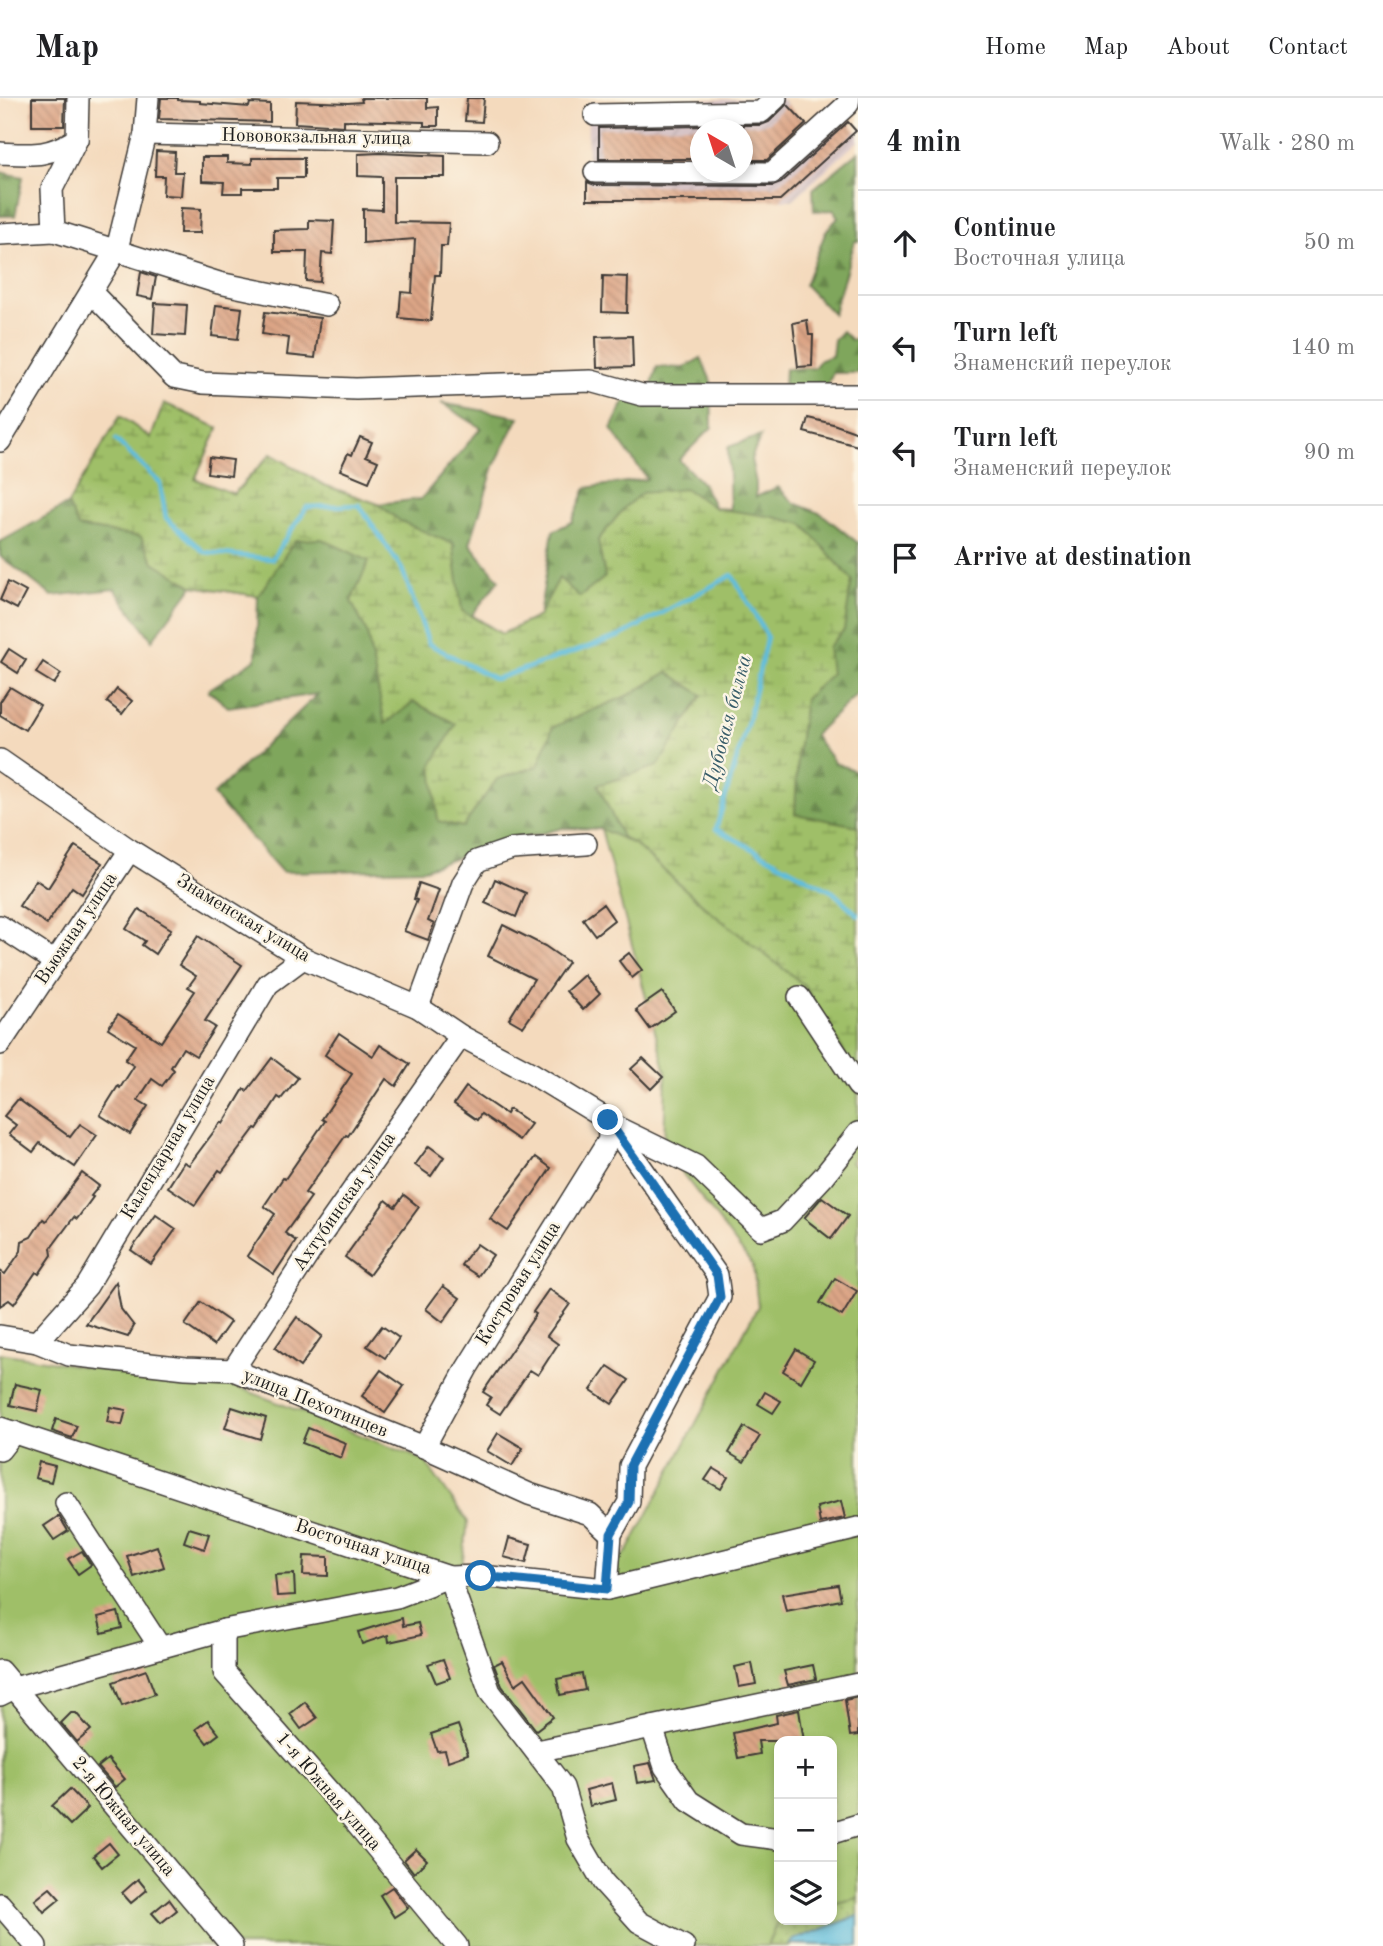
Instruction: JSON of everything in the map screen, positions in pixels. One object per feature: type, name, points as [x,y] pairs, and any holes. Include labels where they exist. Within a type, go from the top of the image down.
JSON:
[{"type":"street","points":[[54,231],[52,189],[77,139],[78,98]]},
{"type":"street","points":[[0,440],[117,250],[145,134],[148,98]]},
{"type":"street","points":[[595,115],[761,111],[776,98]]},
{"type":"street","points":[[595,172],[772,173],[848,104],[849,98]]},
{"type":"street","name":"Нововокзальная улица","points":[[145,134],[487,142]]},
{"type":"street","points":[[0,153],[37,155],[56,151],[77,139]]},
{"type":"street","points":[[0,234],[54,231],[219,283],[327,305]]},
{"type":"street","points":[[90,292],[174,377],[203,383],[356,389],[591,381],[642,395],[858,395]]},
{"type":"street","name":"Знаменская улица","points":[[0,760],[130,850],[303,958],[418,1007],[461,1036],[531,1073],[609,1122],[696,1166],[761,1229],[782,1221],[824,1176],[858,1133]]},
{"type":"street","points":[[418,1007],[463,884],[477,861],[512,849],[586,844]]},
{"type":"street","name":"Вьюжная улица","points":[[0,1044],[130,850]]},
{"type":"street","points":[[0,926],[55,962]]},
{"type":"street","name":"Календарная улица","points":[[37,1342],[87,1286],[268,984],[303,958]]},
{"type":"street","points":[[799,997],[858,1086]]},
{"type":"street","name":"Ахтубинская улица","points":[[233,1370],[317,1241],[461,1036]]},
{"type":"street","points":[[607,1589],[611,1534],[629,1502],[630,1466],[720,1297],[717,1275],[609,1122]]},
{"type":"street","name":"Костровая улица","points":[[424,1447],[467,1368],[609,1140],[609,1122]]},
{"type":"street","name":"улица Пехотинцев","points":[[0,1336],[37,1342],[69,1356],[233,1370],[424,1447],[528,1494],[590,1514],[611,1534]]},
{"type":"street","points":[[0,1450],[7,1430]]},
{"type":"street","name":"Восточная улица","points":[[7,1430],[449,1577],[481,1576],[607,1589],[858,1528]]},
{"type":"street","points":[[66,1503],[160,1647]]},
{"type":"street","points":[[7,1692],[224,1630],[397,1597],[449,1577],[490,1692],[563,1787],[578,1839],[603,1882],[639,1922],[684,1946]]},
{"type":"street","name":"1-я Южная улица","points":[[224,1630],[224,1672],[346,1811],[457,1946]]},
{"type":"street","name":"2-я Южная улица","points":[[0,1671],[7,1692],[232,1946]]},
{"type":"street","points":[[537,1751],[858,1684]]},
{"type":"street","points":[[652,1727],[665,1767],[689,1801],[741,1834],[774,1838]]},
{"type":"street","points":[[837,1831],[858,1825]]},
{"type":"street","points":[[0,1904],[36,1946]]},
{"type":"shaded area","points":[[781,98],[807,125],[831,103],[858,133],[858,141],[793,200],[587,200],[588,103]]},
{"type":"green space","points":[[858,152],[858,241],[855,241],[833,314],[805,285],[826,231],[838,218],[834,210],[814,211],[813,189]]},
{"type":"green space","points":[[0,172],[23,177],[15,216],[0,216]]},
{"type":"green space","points":[[842,331],[851,340],[858,339],[858,373],[833,373],[825,390],[784,388],[785,369],[814,368],[820,360],[832,356],[834,340]]},
{"type":"green space","points":[[701,358],[711,381],[712,427],[679,460],[703,484],[715,508],[730,509],[728,447],[761,436],[751,459],[756,497],[778,487],[794,503],[822,514],[858,543],[858,693],[814,735],[835,763],[858,772],[858,1075],[601,829],[563,828],[499,844],[424,869],[282,872],[213,795],[318,694],[228,707],[208,690],[256,659],[258,596],[193,586],[152,640],[115,589],[52,596],[0,556],[0,542],[68,504],[120,416],[151,438],[164,403],[218,428],[195,479],[233,494],[271,454],[324,485],[378,504],[421,499],[481,428],[441,403],[519,417],[494,466],[470,544],[499,580],[472,615],[502,634],[539,616],[553,531],[572,522],[586,488],[647,479],[611,429],[631,388],[651,387],[657,367],[683,368]]},
{"type":"green space","points":[[164,403],[218,428],[195,479],[234,494],[271,454],[324,485],[378,504],[400,521],[453,544],[462,611],[502,634],[539,616],[559,578],[580,597],[605,577],[598,540],[625,507],[642,493],[686,489],[715,508],[803,524],[852,580],[844,630],[828,647],[831,674],[805,699],[798,752],[795,814],[858,826],[858,1075],[712,913],[634,844],[622,837],[598,785],[658,766],[702,695],[668,672],[631,694],[553,727],[538,766],[497,779],[463,827],[438,821],[432,765],[456,724],[414,702],[385,724],[367,633],[351,601],[369,561],[322,539],[295,540],[258,596],[193,586],[154,562],[141,537],[78,527],[68,504],[120,416],[151,438]]},
{"type":"green space","points":[[601,829],[634,844],[712,913],[804,985],[858,1075],[858,1146],[851,1163],[858,1167],[858,1898],[837,1903],[837,1736],[774,1736],[776,1925],[767,1946],[0,1946],[0,1353],[192,1384],[220,1380],[424,1460],[468,1522],[460,1581],[591,1588],[628,1551],[758,1306],[753,1266],[664,1149],[666,1072]]},
{"type":"green space","points":[[858,1898],[858,1916],[837,1924],[837,1903]]},
{"type":"green space","points":[[776,1925],[833,1925],[795,1939],[790,1946],[767,1946]]},
{"type":"water","points":[[858,1916],[858,1946],[789,1944],[795,1939]]},
{"type":"building","points":[[32,98],[65,98],[64,126],[32,126]]},
{"type":"building","points":[[161,98],[249,107],[250,103],[270,104],[270,122],[159,119]]},
{"type":"building","points":[[361,98],[427,98],[427,108],[438,107],[438,126],[424,126],[424,122],[344,120],[344,126],[295,123],[296,101],[348,103],[362,102]]},
{"type":"building","points":[[467,98],[484,98],[482,122],[465,121]]},
{"type":"building","points":[[787,104],[806,124],[767,160],[753,160],[753,125],[769,122]]},
{"type":"building","points":[[848,122],[856,131],[780,200],[587,200],[587,182],[595,185],[773,186],[781,183]]},
{"type":"building","points":[[690,126],[690,159],[599,159],[599,128]]},
{"type":"building","points":[[156,151],[175,152],[174,172],[183,172],[181,196],[163,195],[164,176],[155,176]]},
{"type":"building","points":[[358,154],[445,156],[445,177],[394,177],[394,222],[449,223],[447,246],[441,246],[440,275],[435,275],[431,321],[399,318],[401,292],[412,293],[415,239],[363,243],[363,209],[382,210],[382,177],[358,176]]},
{"type":"building","points":[[202,157],[227,157],[227,163],[252,164],[252,158],[304,158],[304,178],[277,178],[277,188],[242,188],[242,193],[223,193],[224,182],[202,181]]},
{"type":"building","points":[[181,208],[201,209],[200,233],[180,233]]},
{"type":"building","points":[[309,220],[334,221],[332,254],[322,253],[320,282],[306,281],[307,252],[274,252],[274,230],[309,229]]},
{"type":"building","points":[[141,272],[156,277],[152,299],[137,296]]},
{"type":"building","points":[[603,276],[628,277],[627,313],[602,312]]},
{"type":"building","points":[[155,303],[187,305],[185,336],[153,334]]},
{"type":"building","points":[[216,305],[242,308],[238,339],[212,336]]},
{"type":"building","points":[[265,312],[320,318],[315,358],[287,355],[289,338],[262,334]]},
{"type":"building","points":[[807,320],[809,335],[813,335],[812,366],[798,367],[793,323]]},
{"type":"building","points":[[632,336],[633,367],[597,368],[596,337]]},
{"type":"building","points":[[808,418],[858,433],[858,446],[804,432]]},
{"type":"building","points":[[360,437],[372,442],[366,456],[378,461],[369,482],[340,470],[348,453],[352,455]]},
{"type":"building","points":[[209,457],[233,460],[231,476],[207,473]]},
{"type":"building","points":[[8,582],[26,592],[17,609],[0,600]]},
{"type":"building","points":[[9,649],[26,660],[18,673],[1,662]]},
{"type":"building","points":[[43,662],[61,674],[54,684],[36,673]]},
{"type":"building","points":[[10,687],[40,705],[25,730],[0,715],[0,702]]},
{"type":"building","points":[[117,689],[132,701],[122,714],[107,702]]},
{"type":"building","points":[[75,846],[102,863],[82,894],[72,887],[47,924],[19,906],[36,880],[48,888]]},
{"type":"building","points":[[495,879],[526,893],[516,917],[485,903]]},
{"type":"building","points":[[419,883],[439,890],[428,921],[434,924],[428,940],[404,931],[417,900],[414,899]]},
{"type":"building","points":[[603,904],[614,920],[595,935],[583,919]]},
{"type":"building","points":[[139,909],[171,929],[155,954],[142,945],[145,941],[126,929]]},
{"type":"building","points":[[503,925],[545,946],[568,962],[523,1027],[509,1019],[534,979],[488,956]]},
{"type":"building","points":[[198,936],[242,965],[205,1021],[215,1027],[196,1056],[183,1048],[171,1067],[174,1070],[162,1086],[152,1079],[138,1100],[148,1106],[130,1134],[100,1115],[134,1066],[125,1060],[135,1045],[108,1028],[118,1014],[161,1042],[195,991],[188,987],[196,976],[179,965]]},
{"type":"building","points":[[629,953],[642,970],[632,978],[619,961]]},
{"type":"building","points":[[584,975],[600,994],[583,1010],[566,991]]},
{"type":"building","points":[[662,992],[675,1011],[650,1029],[636,1010]]},
{"type":"building","points":[[339,1033],[373,1056],[380,1045],[410,1064],[396,1086],[386,1079],[305,1193],[311,1197],[285,1233],[296,1241],[274,1274],[247,1256],[275,1214],[264,1206],[325,1121],[322,1119],[352,1074],[325,1055]]},
{"type":"building","points":[[272,1058],[298,1078],[281,1099],[278,1097],[257,1129],[255,1128],[222,1172],[219,1170],[195,1205],[168,1187],[184,1162],[189,1165],[221,1122],[223,1124],[244,1089],[247,1091]]},
{"type":"building","points":[[643,1058],[663,1077],[651,1089],[631,1069]]},
{"type":"building","points":[[466,1087],[506,1114],[509,1109],[531,1124],[519,1140],[481,1114],[477,1120],[454,1104]]},
{"type":"building","points":[[18,1099],[70,1137],[80,1124],[97,1135],[75,1167],[40,1143],[33,1152],[9,1134],[16,1125],[4,1116]]},
{"type":"building","points":[[429,1146],[444,1157],[431,1176],[415,1165]]},
{"type":"building","points":[[536,1157],[551,1168],[508,1231],[490,1219]]},
{"type":"building","points":[[82,1173],[99,1186],[91,1196],[93,1197],[51,1248],[52,1255],[39,1274],[36,1272],[14,1304],[9,1300],[0,1306],[0,1271],[5,1274],[21,1251],[22,1241],[31,1237],[43,1219],[46,1221]]},
{"type":"building","points":[[404,1195],[419,1207],[369,1275],[345,1257],[386,1200],[395,1207]]},
{"type":"building","points":[[822,1197],[848,1216],[831,1239],[804,1218]]},
{"type":"building","points":[[156,1215],[176,1229],[151,1264],[131,1250]]},
{"type":"building","points":[[477,1244],[493,1255],[478,1276],[461,1265]]},
{"type":"building","points":[[835,1278],[857,1291],[842,1316],[820,1303]]},
{"type":"building","points":[[116,1282],[121,1309],[134,1326],[128,1337],[86,1324]]},
{"type":"building","points":[[443,1286],[460,1298],[443,1322],[426,1309]]},
{"type":"building","points":[[549,1289],[570,1304],[547,1336],[558,1344],[538,1375],[530,1370],[500,1414],[486,1405],[491,1397],[483,1392],[536,1314],[533,1312]]},
{"type":"building","points":[[201,1302],[230,1322],[214,1345],[185,1325]]},
{"type":"building","points":[[297,1317],[322,1336],[300,1367],[275,1348]]},
{"type":"building","points":[[382,1326],[399,1338],[385,1358],[367,1346]]},
{"type":"building","points":[[796,1349],[814,1360],[801,1382],[783,1371]]},
{"type":"building","points":[[608,1366],[629,1380],[612,1404],[591,1390]]},
{"type":"building","points":[[381,1370],[404,1386],[385,1413],[362,1396]]},
{"type":"building","points":[[15,1384],[42,1390],[37,1411],[10,1405]]},
{"type":"building","points":[[765,1392],[781,1401],[773,1413],[758,1404]]},
{"type":"building","points":[[110,1407],[126,1410],[122,1425],[107,1422]]},
{"type":"building","points":[[232,1407],[266,1418],[260,1439],[225,1428]]},
{"type":"building","points":[[56,1419],[77,1426],[72,1438],[52,1431]]},
{"type":"building","points":[[744,1427],[760,1436],[744,1462],[729,1453]]},
{"type":"building","points":[[308,1428],[346,1443],[341,1458],[302,1443]]},
{"type":"building","points":[[498,1433],[523,1448],[512,1466],[487,1451]]},
{"type":"building","points":[[39,1462],[55,1466],[51,1482],[35,1478]]},
{"type":"building","points":[[713,1468],[728,1477],[721,1489],[705,1480]]},
{"type":"building","points":[[841,1501],[845,1518],[820,1523],[817,1507]]},
{"type":"building","points":[[59,1516],[68,1531],[54,1540],[44,1526]]},
{"type":"building","points":[[189,1528],[209,1534],[204,1549],[184,1542]]},
{"type":"building","points":[[509,1538],[531,1544],[526,1563],[504,1557]]},
{"type":"building","points":[[157,1546],[164,1567],[134,1577],[127,1556]]},
{"type":"building","points":[[82,1551],[91,1565],[78,1574],[68,1559]]},
{"type":"building","points":[[304,1556],[328,1557],[328,1576],[303,1575]]},
{"type":"building","points":[[294,1574],[295,1595],[277,1596],[275,1575]]},
{"type":"building","points":[[838,1585],[841,1600],[786,1611],[782,1594]]},
{"type":"building","points":[[118,1612],[122,1628],[102,1633],[98,1617]]},
{"type":"building","points":[[402,1618],[403,1626],[418,1623],[421,1635],[389,1642],[388,1635],[362,1644],[358,1632]]},
{"type":"building","points":[[443,1659],[450,1678],[436,1683],[428,1664]]},
{"type":"building","points":[[502,1661],[515,1685],[525,1678],[553,1717],[536,1730],[502,1686],[494,1665]]},
{"type":"building","points":[[752,1663],[756,1684],[739,1687],[735,1667]]},
{"type":"building","points":[[813,1665],[816,1679],[788,1685],[784,1671]]},
{"type":"building","points":[[146,1670],[155,1694],[122,1706],[113,1682]]},
{"type":"building","points":[[582,1674],[585,1690],[560,1695],[557,1679]]},
{"type":"building","points":[[858,1697],[858,1735],[850,1736],[845,1700]]},
{"type":"building","points":[[305,1702],[317,1718],[301,1729],[290,1714]]},
{"type":"building","points":[[799,1710],[803,1736],[774,1736],[774,1741],[758,1741],[760,1754],[738,1758],[733,1733],[777,1723],[776,1715]]},
{"type":"building","points":[[71,1713],[76,1713],[91,1730],[77,1742],[61,1723]]},
{"type":"building","points":[[208,1720],[219,1734],[207,1743],[196,1729]]},
{"type":"building","points":[[458,1725],[468,1754],[448,1761],[445,1750],[437,1751],[431,1734]]},
{"type":"building","points":[[108,1759],[125,1779],[115,1787],[98,1767]]},
{"type":"building","points":[[650,1763],[656,1780],[637,1783],[634,1766]]},
{"type":"building","points":[[612,1783],[616,1800],[590,1806],[586,1790]]},
{"type":"building","points":[[70,1789],[88,1808],[70,1825],[52,1806]]},
{"type":"building","points":[[109,1843],[118,1854],[102,1867],[93,1856]]},
{"type":"building","points":[[416,1849],[427,1860],[414,1873],[404,1860]]},
{"type":"building","points":[[138,1879],[147,1890],[131,1903],[122,1893]]},
{"type":"building","points":[[392,1887],[408,1908],[394,1917],[380,1895]]},
{"type":"building","points":[[50,1888],[60,1899],[44,1912],[35,1900]]},
{"type":"building","points":[[169,1899],[177,1910],[161,1923],[152,1913]]},
{"type":"waterway","name":"Дубовая балка","points":[[116,440],[160,483],[166,518],[204,552],[272,559],[307,507],[359,505],[402,569],[429,644],[495,679],[620,636],[732,575],[767,636],[748,721],[716,829],[833,892],[858,915]]},
{"type":"route","points":[[481,1576],[607,1589],[611,1534],[629,1502],[630,1466],[720,1297],[717,1275],[608,1120]]}]
